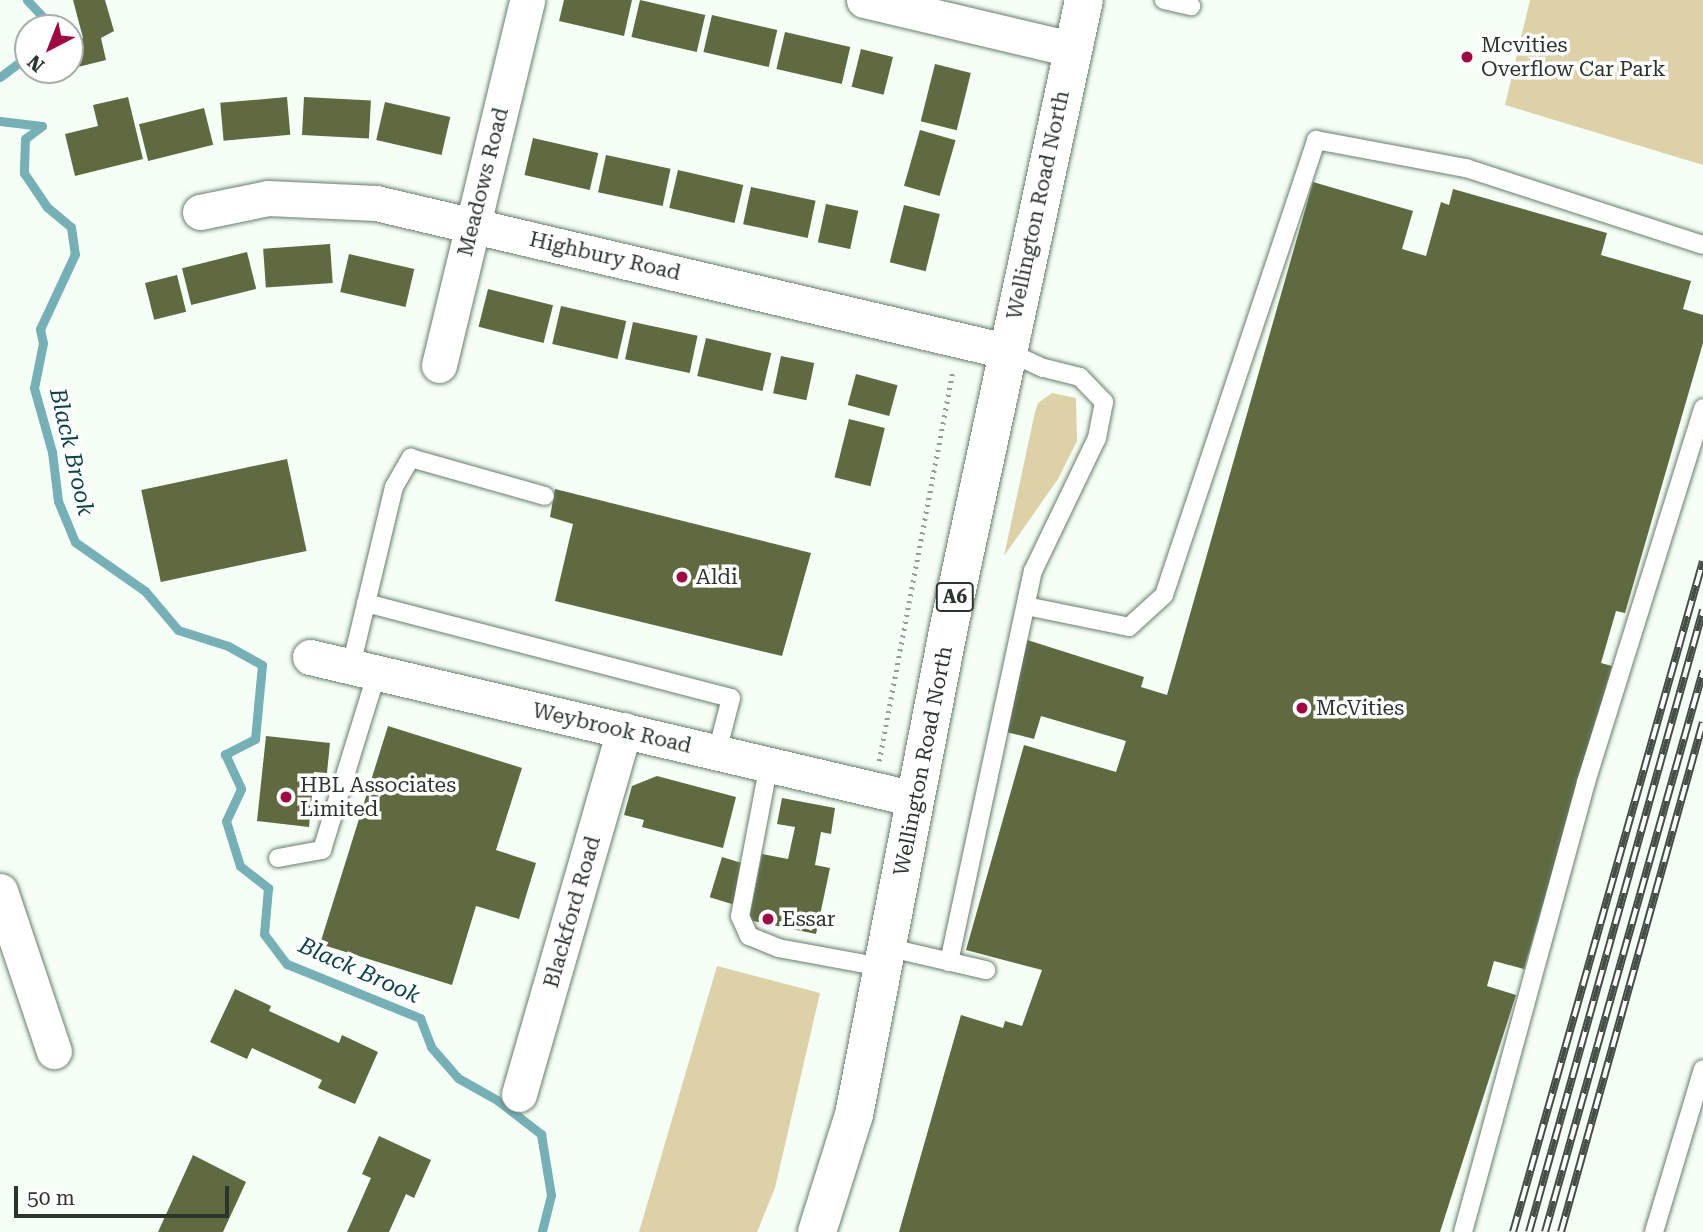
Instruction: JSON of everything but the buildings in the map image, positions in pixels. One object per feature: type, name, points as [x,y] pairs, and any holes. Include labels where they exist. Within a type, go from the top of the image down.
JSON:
[{"type":"highway","name":"Wellington Road North","points":[[817,1232],[854,1115],[1006,351],[1084,0]]},
{"type":"street","name":"Meadows Road","points":[[439,365],[527,0]]},
{"type":"street","points":[[864,0],[1072,49]]},
{"type":"street","name":"Highbury Road","points":[[200,212],[268,198],[319,197],[376,203],[1006,351]]},
{"type":"street","name":"Weybrook Road","points":[[310,657],[915,799]]},
{"type":"street","name":"Blackford Road","points":[[519,1094],[624,730]]},
{"type":"street","points":[[0,891],[54,1051]]},
{"type":"lane","points":[[1164,0],[1191,6]]},
{"type":"lane","points":[[1026,606],[1129,627],[1164,595],[1316,140],[1466,168],[1703,245]]},
{"type":"lane","points":[[949,962],[1033,571],[1097,438],[1104,402],[1080,377],[1043,368],[1006,351]]},
{"type":"lane","points":[[1462,1232],[1587,782],[1703,408]]},
{"type":"lane","points":[[278,858],[322,850],[364,669],[366,603],[394,487],[411,458],[545,496]]},
{"type":"lane","points":[[366,603],[731,698],[717,752]]},
{"type":"lane","points":[[769,764],[740,916],[749,936],[778,948],[949,962],[986,970]]},
{"type":"lane","points":[[1654,1232],[1703,1069]]},
{"type":"path","name":"Wellington Road North","points":[[873,789],[904,645],[959,339]]},
{"type":"shaded area","points":[[1530,0],[1703,0],[1703,165],[1505,105]]},
{"type":"shaded area","points":[[1052,393],[1076,398],[1077,441],[1058,479],[1004,556],[1035,412],[1038,403]]},
{"type":"shaded area","points":[[717,966],[820,993],[775,1188],[757,1232],[639,1232]]},
{"type":"waterway","name":"Black Brook","points":[[27,0],[40,14]]},
{"type":"waterway","name":"Black Brook","points":[[0,77],[14,66]]},
{"type":"waterway","name":"Black Brook","points":[[0,121],[42,126],[25,139],[24,173],[47,207],[71,227],[75,254],[40,329],[43,343],[34,388],[52,452],[58,501],[75,542],[145,591],[178,630],[228,646],[262,665],[255,739],[225,754],[241,789],[226,821],[240,866],[268,888],[264,934],[287,964],[420,1018],[431,1047],[458,1078],[497,1100],[541,1134],[551,1195],[542,1232]]},
{"type":"railway","points":[[1513,1232],[1703,561]]},
{"type":"railway","points":[[1529,1232],[1703,610]]},
{"type":"railway","points":[[1545,1232],[1703,671]]},
{"type":"railway","points":[[1561,1232],[1703,722]]},
{"type":"place","name":"Mcvities Overflow Car Park","points":[[1467,57]]},
{"type":"place","name":"Aldi","points":[[682,577]]},
{"type":"place","name":"McVities","points":[[1302,708]]},
{"type":"place","name":"HBL Associates Limited","points":[[286,797]]},
{"type":"place","name":"Essar","points":[[768,919]]}]
